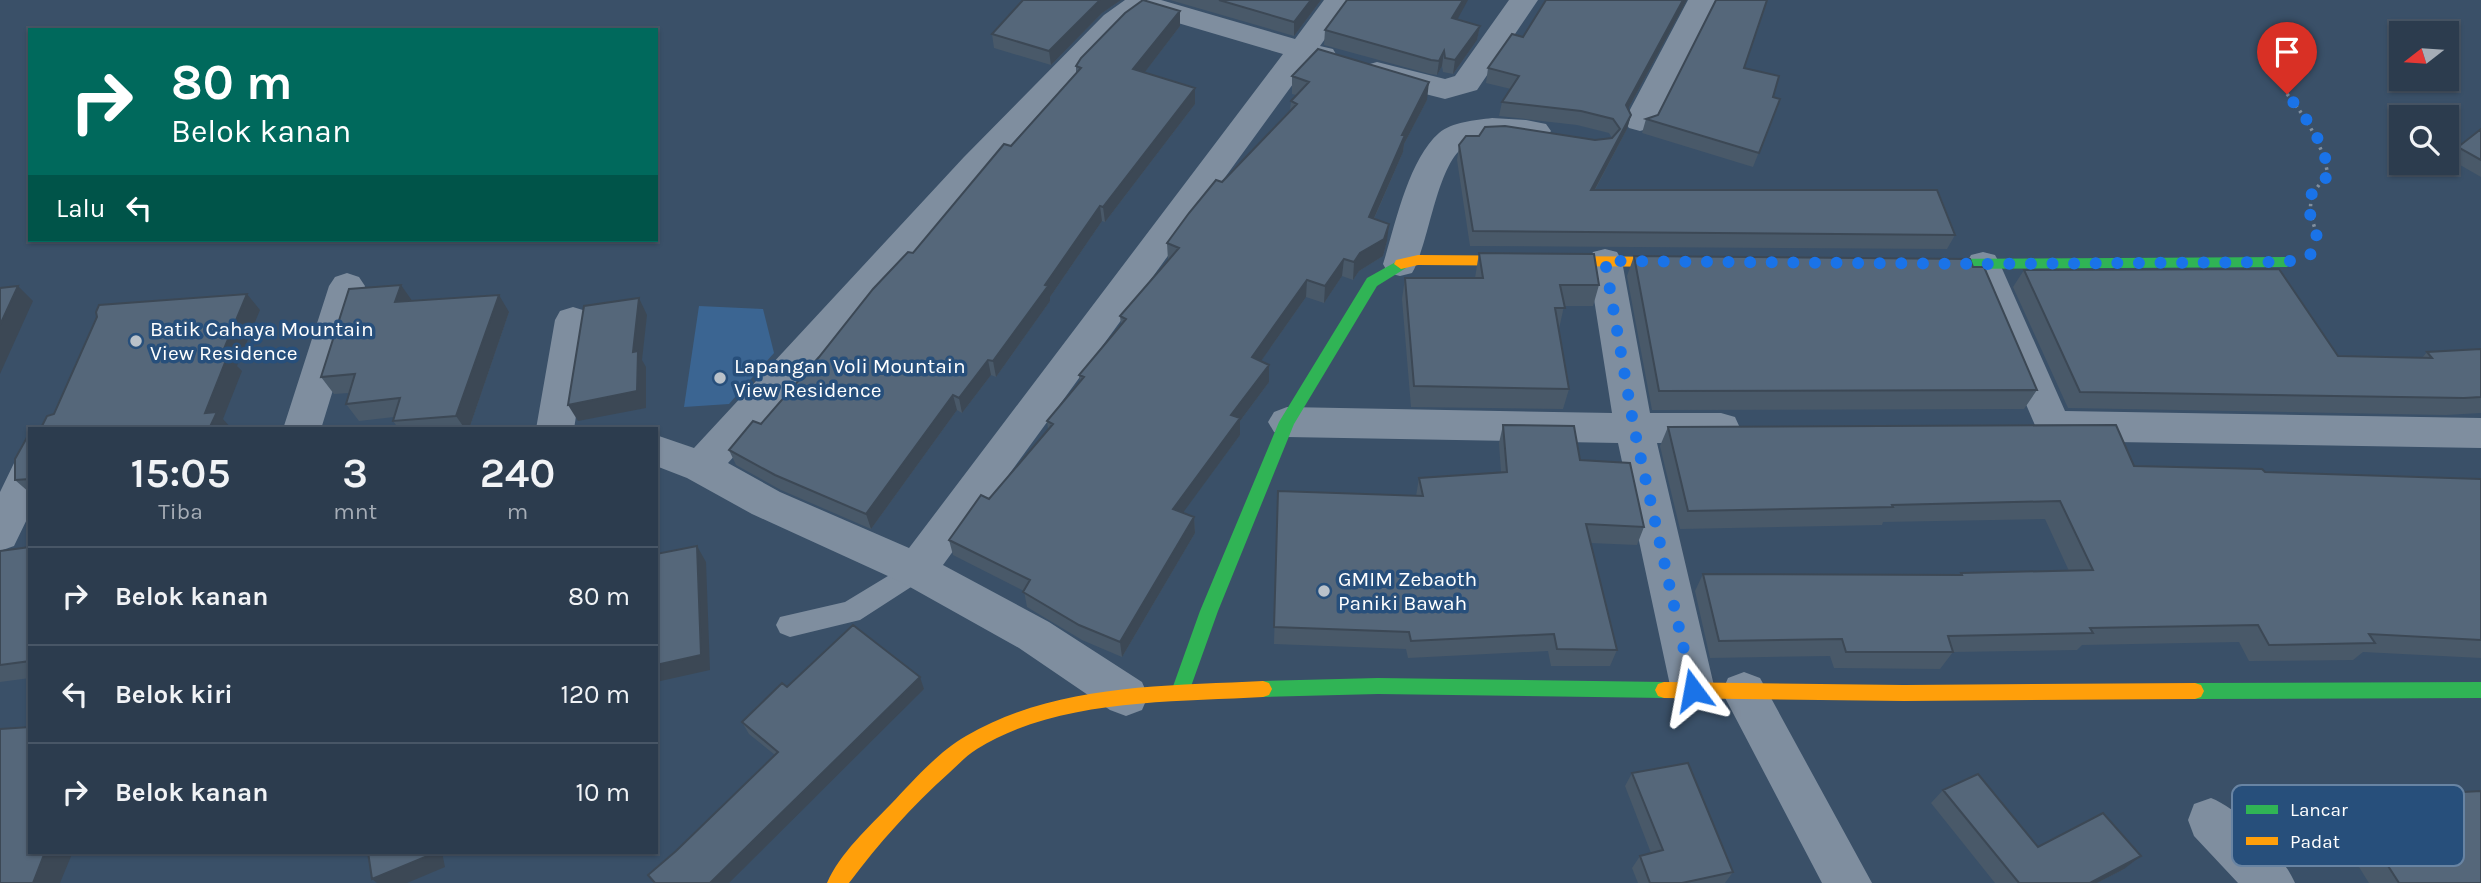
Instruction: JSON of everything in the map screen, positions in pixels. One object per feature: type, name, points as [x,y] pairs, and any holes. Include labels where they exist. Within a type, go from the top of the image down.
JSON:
[{"type":"street","points":[[916,570],[1339,0]]},
{"type":"street","points":[[701,467],[975,165],[1114,22],[1142,1],[1427,87],[1445,89],[1466,83],[1524,0]]},
{"type":"street","points":[[1640,121],[1702,0]]},
{"type":"street","points":[[1400,264],[1418,203],[1443,149],[1452,138],[1494,129],[1568,136]]},
{"type":"street","points":[[1180,692],[1209,611],[1287,422],[1372,282],[1390,267],[1431,260],[1699,262]]},
{"type":"street","points":[[1605,261],[1634,428],[1693,690]]},
{"type":"street","points":[[1902,264],[2287,262]]},
{"type":"street","points":[[1983,264],[2053,426]]},
{"type":"street","points":[[303,427],[347,286]]},
{"type":"street","points":[[555,427],[573,320]]},
{"type":"street","points":[[1287,422],[1753,428]]},
{"type":"street","points":[[2012,426],[2481,433]]},
{"type":"street","points":[[658,451],[701,467],[766,503],[916,570],[1034,635],[1126,696]]},
{"type":"street","points":[[10,519],[28,475]]},
{"type":"street","points":[[837,883],[870,839],[925,782],[970,743],[1004,726],[1073,704],[1126,696],[1378,687],[1744,692],[2481,690]]},
{"type":"street","points":[[1744,692],[1848,883]]},
{"type":"street","points":[[2211,820],[2232,842]]},
{"type":"street","points":[[2255,866],[2271,883]]},
{"type":"lane","points":[[790,625],[851,612],[916,570]]},
{"type":"path","points":[[2287,94],[2313,126],[2325,151],[2329,175],[2313,189],[2307,202],[2318,241],[2314,253],[2287,262]]},
{"type":"shaded area","name":"Lapangan Voli Mountain View Residence","points":[[699,306],[763,309],[774,353],[729,404],[684,407]]},
{"type":"building","points":[[1023,0],[1100,0],[1049,51],[992,34]]},
{"type":"building","points":[[1143,0],[1180,11],[1133,69],[1195,88],[1103,207],[1100,206],[1045,285],[1048,286],[993,361],[988,360],[959,398],[953,395],[866,514],[775,475],[729,450],[753,421],[761,424],[873,289],[908,252],[913,253],[1004,144],[1011,146],[1081,68],[1076,66],[1081,58],[1125,13]]},
{"type":"building","points":[[1219,0],[1311,0],[1294,22]]},
{"type":"building","points":[[1347,0],[1463,0],[1452,18],[1480,26],[1455,60],[1445,58],[1444,51],[1439,61],[1431,60],[1325,30]]},
{"type":"building","points":[[1546,0],[1683,0],[1626,105],[1631,115],[1591,190],[1937,190],[1955,235],[1473,231],[1459,145],[1466,136],[1479,136],[1485,127],[1505,126],[1595,140],[1612,138],[1620,129],[1613,119],[1581,111],[1502,102],[1519,76],[1488,68],[1512,34],[1523,37]]},
{"type":"building","points":[[1716,0],[1767,0],[1744,68],[1779,76],[1773,97],[1780,99],[1759,153],[1646,119],[1658,115]]},
{"type":"building","points":[[1318,49],[1429,82],[1402,135],[1405,135],[1369,217],[1389,224],[1384,239],[1360,253],[1354,262],[1344,259],[1325,286],[1307,280],[1252,357],[1269,365],[1231,415],[1240,418],[1173,509],[1194,517],[1120,642],[1079,625],[1023,592],[1030,580],[949,540],[981,495],[989,499],[1053,424],[1047,421],[1084,377],[1079,375],[1126,319],[1120,316],[1179,248],[1167,243],[1189,213],[1216,180],[1222,182],[1297,104],[1291,101],[1309,82],[1292,76]]},
{"type":"building","points":[[2481,129],[2481,160],[2459,146]]},
{"type":"building","points":[[1479,253],[1594,254],[1599,285],[1560,285],[1565,308],[1555,308],[1569,389],[1414,386],[1405,278],[1483,278]]},
{"type":"building","points":[[1634,256],[1970,259],[1973,267],[1984,267],[2037,390],[1659,391]]},
{"type":"building","points":[[2279,269],[2338,356],[2432,358],[2427,352],[2481,349],[2481,397],[2080,392],[2024,270]]},
{"type":"building","points":[[401,285],[395,302],[499,295],[456,416],[393,421],[400,398],[346,404],[355,374],[321,377],[349,289]]},
{"type":"building","points":[[18,286],[0,325],[0,288]]},
{"type":"building","points":[[247,294],[221,356],[228,355],[205,413],[217,412],[210,427],[42,427],[47,416],[54,414],[97,317],[99,305]]},
{"type":"building","points":[[639,298],[633,352],[638,351],[637,391],[568,405],[584,306]]},
{"type":"building","points":[[1503,425],[1574,426],[1580,460],[1630,463],[1644,527],[1586,524],[1617,650],[1557,649],[1554,634],[1411,641],[1409,632],[1274,627],[1278,491],[1423,496],[1419,478],[1507,472]]},
{"type":"building","points":[[2116,425],[2134,466],[2481,479],[2481,640],[2369,634],[2375,643],[2269,645],[2258,625],[2090,628],[2093,633],[1948,636],[1953,652],[1846,652],[1842,639],[1719,641],[1703,574],[1962,575],[1961,573],[2093,570],[2060,501],[1688,511],[1668,427]]},
{"type":"building","points":[[28,436],[28,479],[15,480],[15,459]]},
{"type":"building","points":[[697,546],[701,655],[658,665],[658,554]]},
{"type":"building","points":[[28,547],[28,661],[0,665],[0,551]]},
{"type":"building","points":[[853,625],[920,677],[712,883],[655,883],[648,875],[778,752],[742,722],[782,683],[787,687]]},
{"type":"building","points":[[28,727],[28,854],[44,854],[33,883],[0,883],[0,729]]},
{"type":"building","points":[[1688,763],[1733,872],[1682,883],[1650,883],[1640,856],[1663,850],[1632,773]]},
{"type":"building","points":[[1978,774],[2038,847],[2103,813],[2141,856],[2090,883],[2019,883],[1943,790]]},
{"type":"building","points":[[2481,791],[2481,883],[2399,883],[2388,866],[2464,866],[2464,792]]},
{"type":"building","points":[[368,854],[430,854],[430,855],[372,879]]},
{"type":"traffic: fast","points":[[1922,264],[2287,262]]},
{"type":"traffic: fast","points":[[1180,692],[1209,611],[1287,422],[1372,282],[1401,264]]},
{"type":"traffic: fast","points":[[1263,689],[1378,686],[1664,690]]},
{"type":"traffic: fast","points":[[2195,691],[2481,690]]},
{"type":"traffic: slow","points":[[1401,264],[1418,260],[1683,262]]},
{"type":"traffic: slow","points":[[837,883],[870,839],[925,782],[970,743],[1004,726],[1073,704],[1126,696],[1263,689]]},
{"type":"traffic: slow","points":[[1664,690],[1904,693],[2195,691]]},
{"type":"place","name":"Batik Cahaya Mountain View Residence","points":[[136,341]]},
{"type":"place","name":"Lapangan Voli Mountain View Residence","points":[[720,378]]},
{"type":"place","name":"GMIM Zebaoth Paniki Bawah","points":[[1324,591]]},
{"type":"route","points":[[1693,690],[1634,428],[1605,261],[1983,264],[2287,262],[2314,253],[2318,241],[2307,202],[2313,189],[2329,175],[2325,151],[2313,126],[2287,94]]}]
